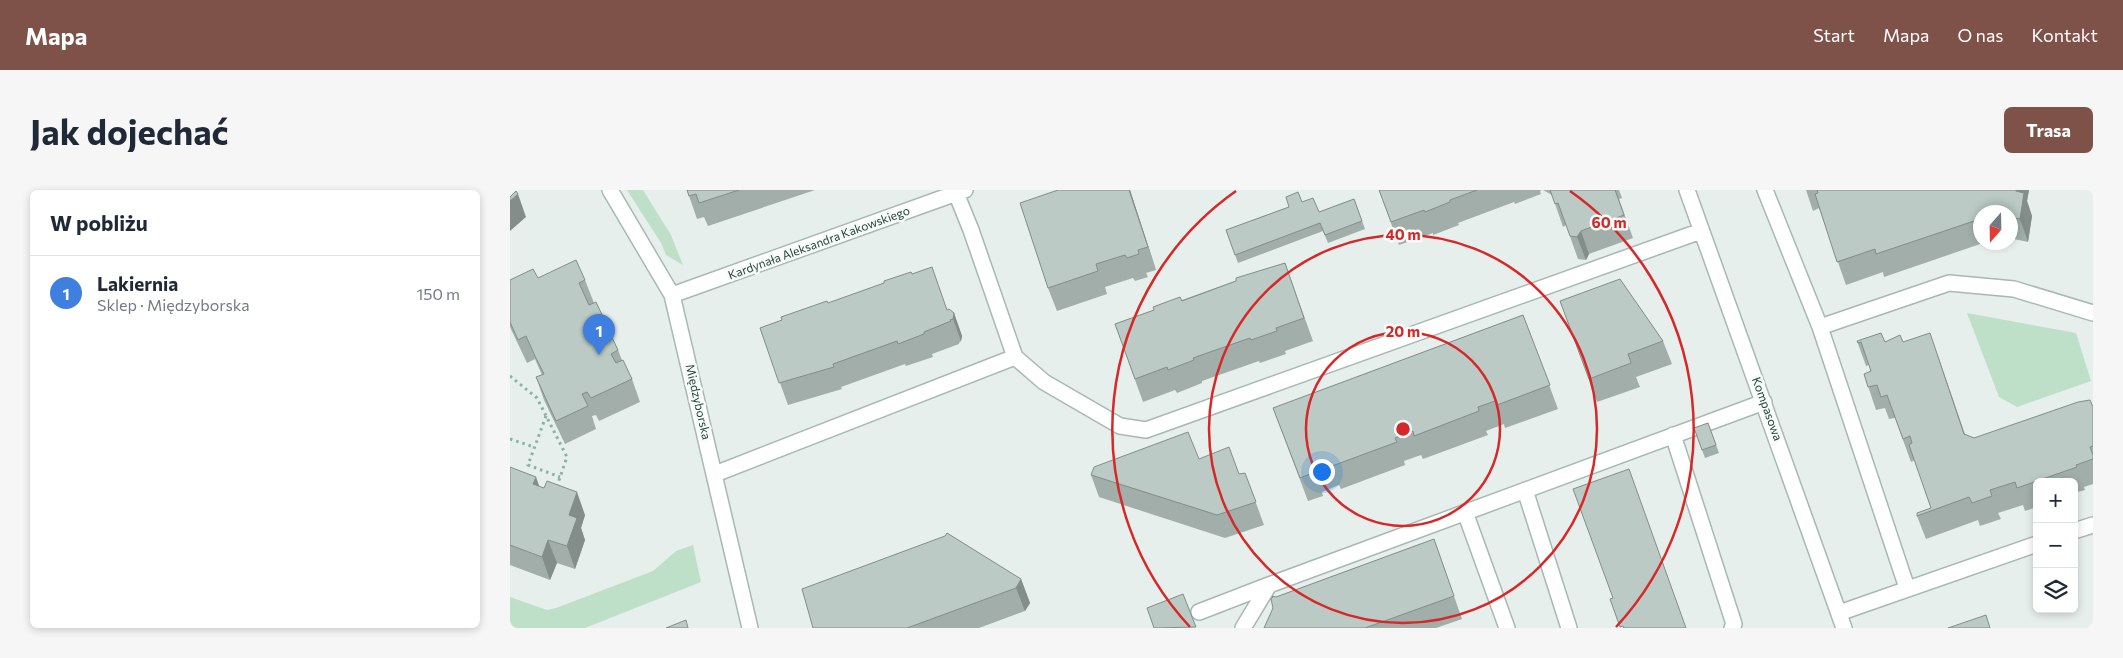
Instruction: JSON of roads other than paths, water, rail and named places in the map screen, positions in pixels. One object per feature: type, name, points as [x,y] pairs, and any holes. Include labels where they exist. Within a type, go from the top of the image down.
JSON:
[{"type":"street","name":"Międzyborska","points":[[610,190],[672,295],[750,628]]},
{"type":"street","name":"Kompasowa","points":[[1687,190],[1844,628]]},
{"type":"street","points":[[1764,190],[1820,328],[1907,588]]},
{"type":"street","name":"Kardynała Aleksandra Kakowskiego","points":[[672,295],[961,192]]},
{"type":"street","points":[[961,192],[971,230],[1015,357],[1044,382],[1120,426],[1146,430],[1701,231]]},
{"type":"street","points":[[1820,328],[1949,283],[2014,289],[2093,313]]},
{"type":"street","points":[[715,474],[1015,357]]},
{"type":"street","points":[[1199,612],[1764,402]]},
{"type":"street","points":[[1673,435],[1734,624],[1732,628]]},
{"type":"street","points":[[1525,490],[1568,628]]},
{"type":"street","points":[[1465,512],[1507,628]]},
{"type":"street","points":[[2078,530],[2093,525]]},
{"type":"street","points":[[1839,613],[2033,545]]},
{"type":"street","points":[[1242,628],[1270,585]]},
{"type":"place","name":"Lakiernia","points":[[599,355]]}]
